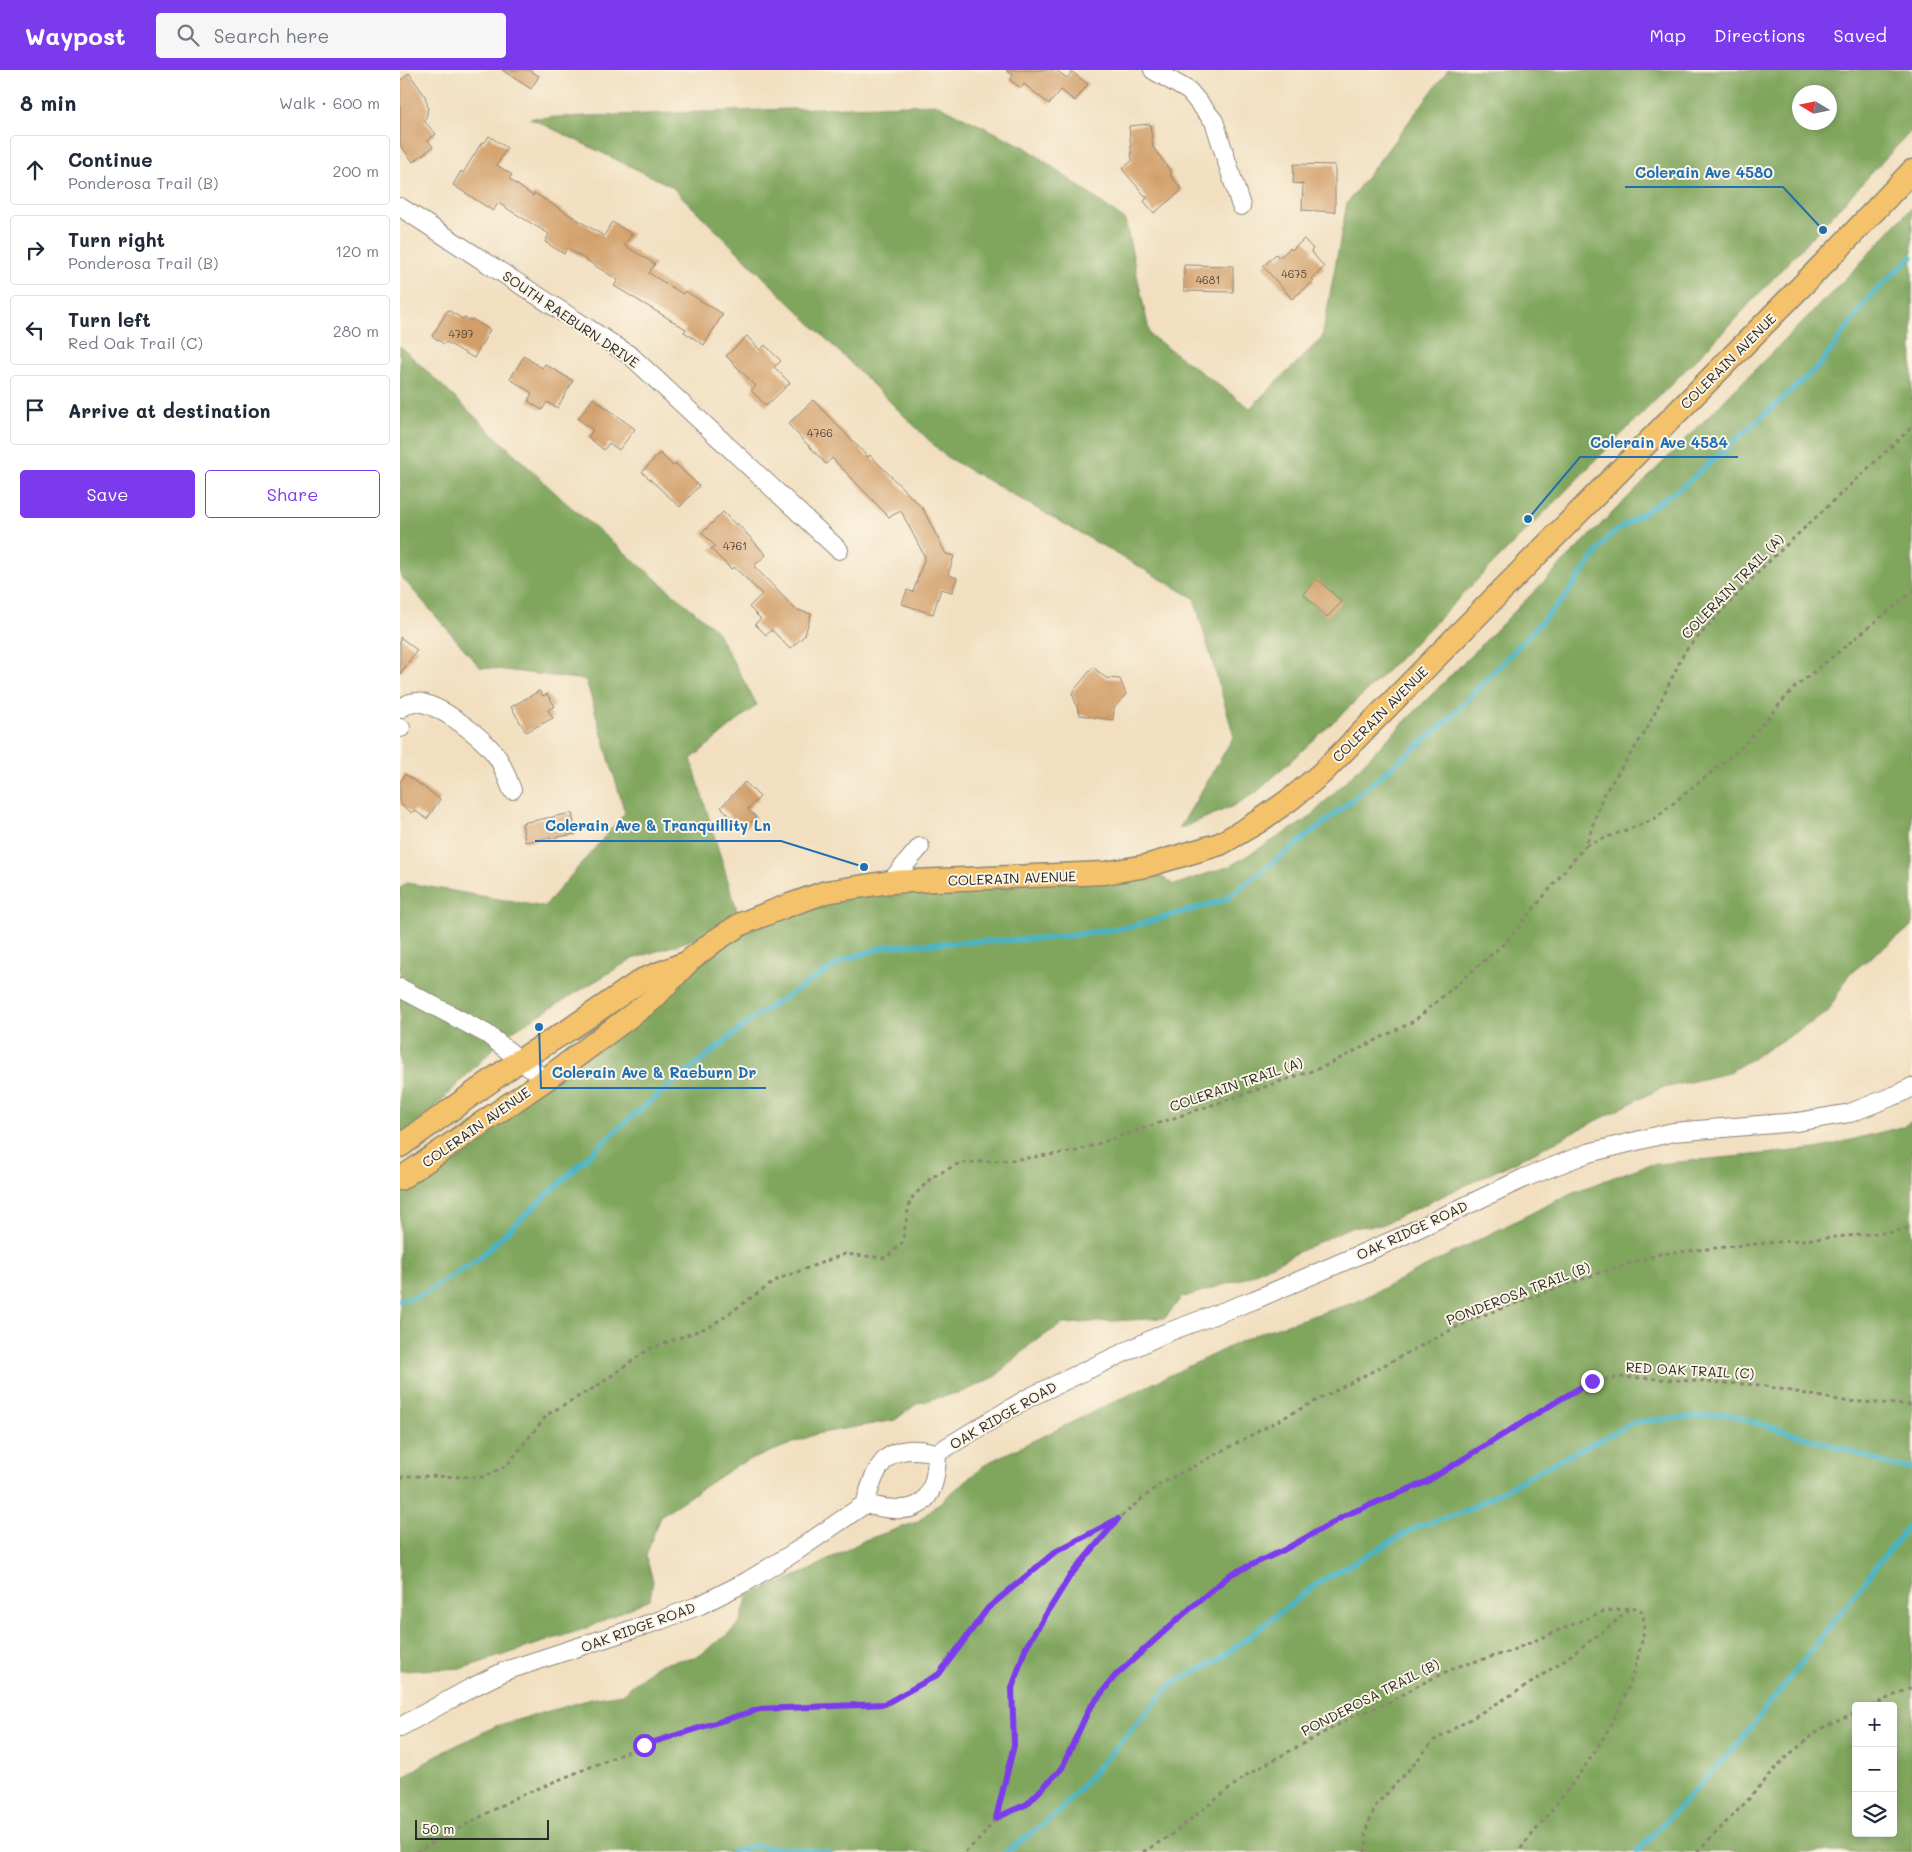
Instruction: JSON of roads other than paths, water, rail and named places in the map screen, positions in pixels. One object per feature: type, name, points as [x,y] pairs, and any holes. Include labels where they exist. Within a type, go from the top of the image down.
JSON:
[{"type":"main road","name":"COLERAIN AVENUE","points":[[400,1179],[545,1080],[653,999],[690,960],[741,924],[826,892],[890,882],[1106,873],[1146,866],[1220,844],[1258,822],[1322,774],[1842,246],[1912,171]]},
{"type":"main road","name":"COLERAIN AVENUE","points":[[400,1146],[520,1060],[642,980],[690,960]]},
{"type":"street","points":[[1153,70],[1189,91],[1214,121],[1241,206]]},
{"type":"street","name":"SOUTH RAEBURN DRIVE","points":[[400,207],[632,356],[839,550]]},
{"type":"street","points":[[400,709],[409,703],[421,702],[445,713],[478,737],[496,755],[512,790]]},
{"type":"street","points":[[890,882],[920,847]]},
{"type":"street","points":[[400,988],[487,1034],[545,1080]]},
{"type":"street","name":"OAK RIDGE ROAD","points":[[400,1728],[505,1671],[662,1620],[700,1605],[746,1582],[796,1552],[865,1504],[873,1477],[886,1457],[905,1449],[937,1453],[1028,1398],[1163,1334],[1254,1300],[1396,1239],[1524,1178],[1588,1153],[1673,1132],[1798,1122],[1850,1113],[1912,1087]]},
{"type":"street","name":"OAK RIDGE ROAD","points":[[865,1504],[883,1509],[904,1509],[920,1505],[932,1492],[937,1471],[937,1453]]},
{"type":"waterway","points":[[400,1300],[420,1296],[477,1260],[624,1123],[760,1013],[846,959],[888,946],[1050,938],[1130,927],[1225,900],[1329,819],[1445,723],[1565,597],[1609,536],[1686,484],[1821,364],[1870,296],[1912,257]]},
{"type":"waterway","points":[[1006,1852],[1057,1814],[1173,1683],[1220,1659],[1321,1581],[1417,1527],[1464,1512],[1546,1467],[1635,1422],[1726,1414],[1894,1466],[1912,1468]]},
{"type":"waterway","points":[[1637,1852],[1739,1743],[1912,1521]]},
{"type":"waterway","points":[[732,1852],[752,1846],[829,1852]]},
{"type":"place","name":"Colerain Ave 4580","points":[[1823,230]]},
{"type":"place","name":"Colerain Ave 4584","points":[[1528,519]]},
{"type":"place","name":"Colerain Ave & Tranquillity Ln","points":[[864,867]]},
{"type":"place","name":"Colerain Ave & Raeburn Dr","points":[[539,1027]]}]
